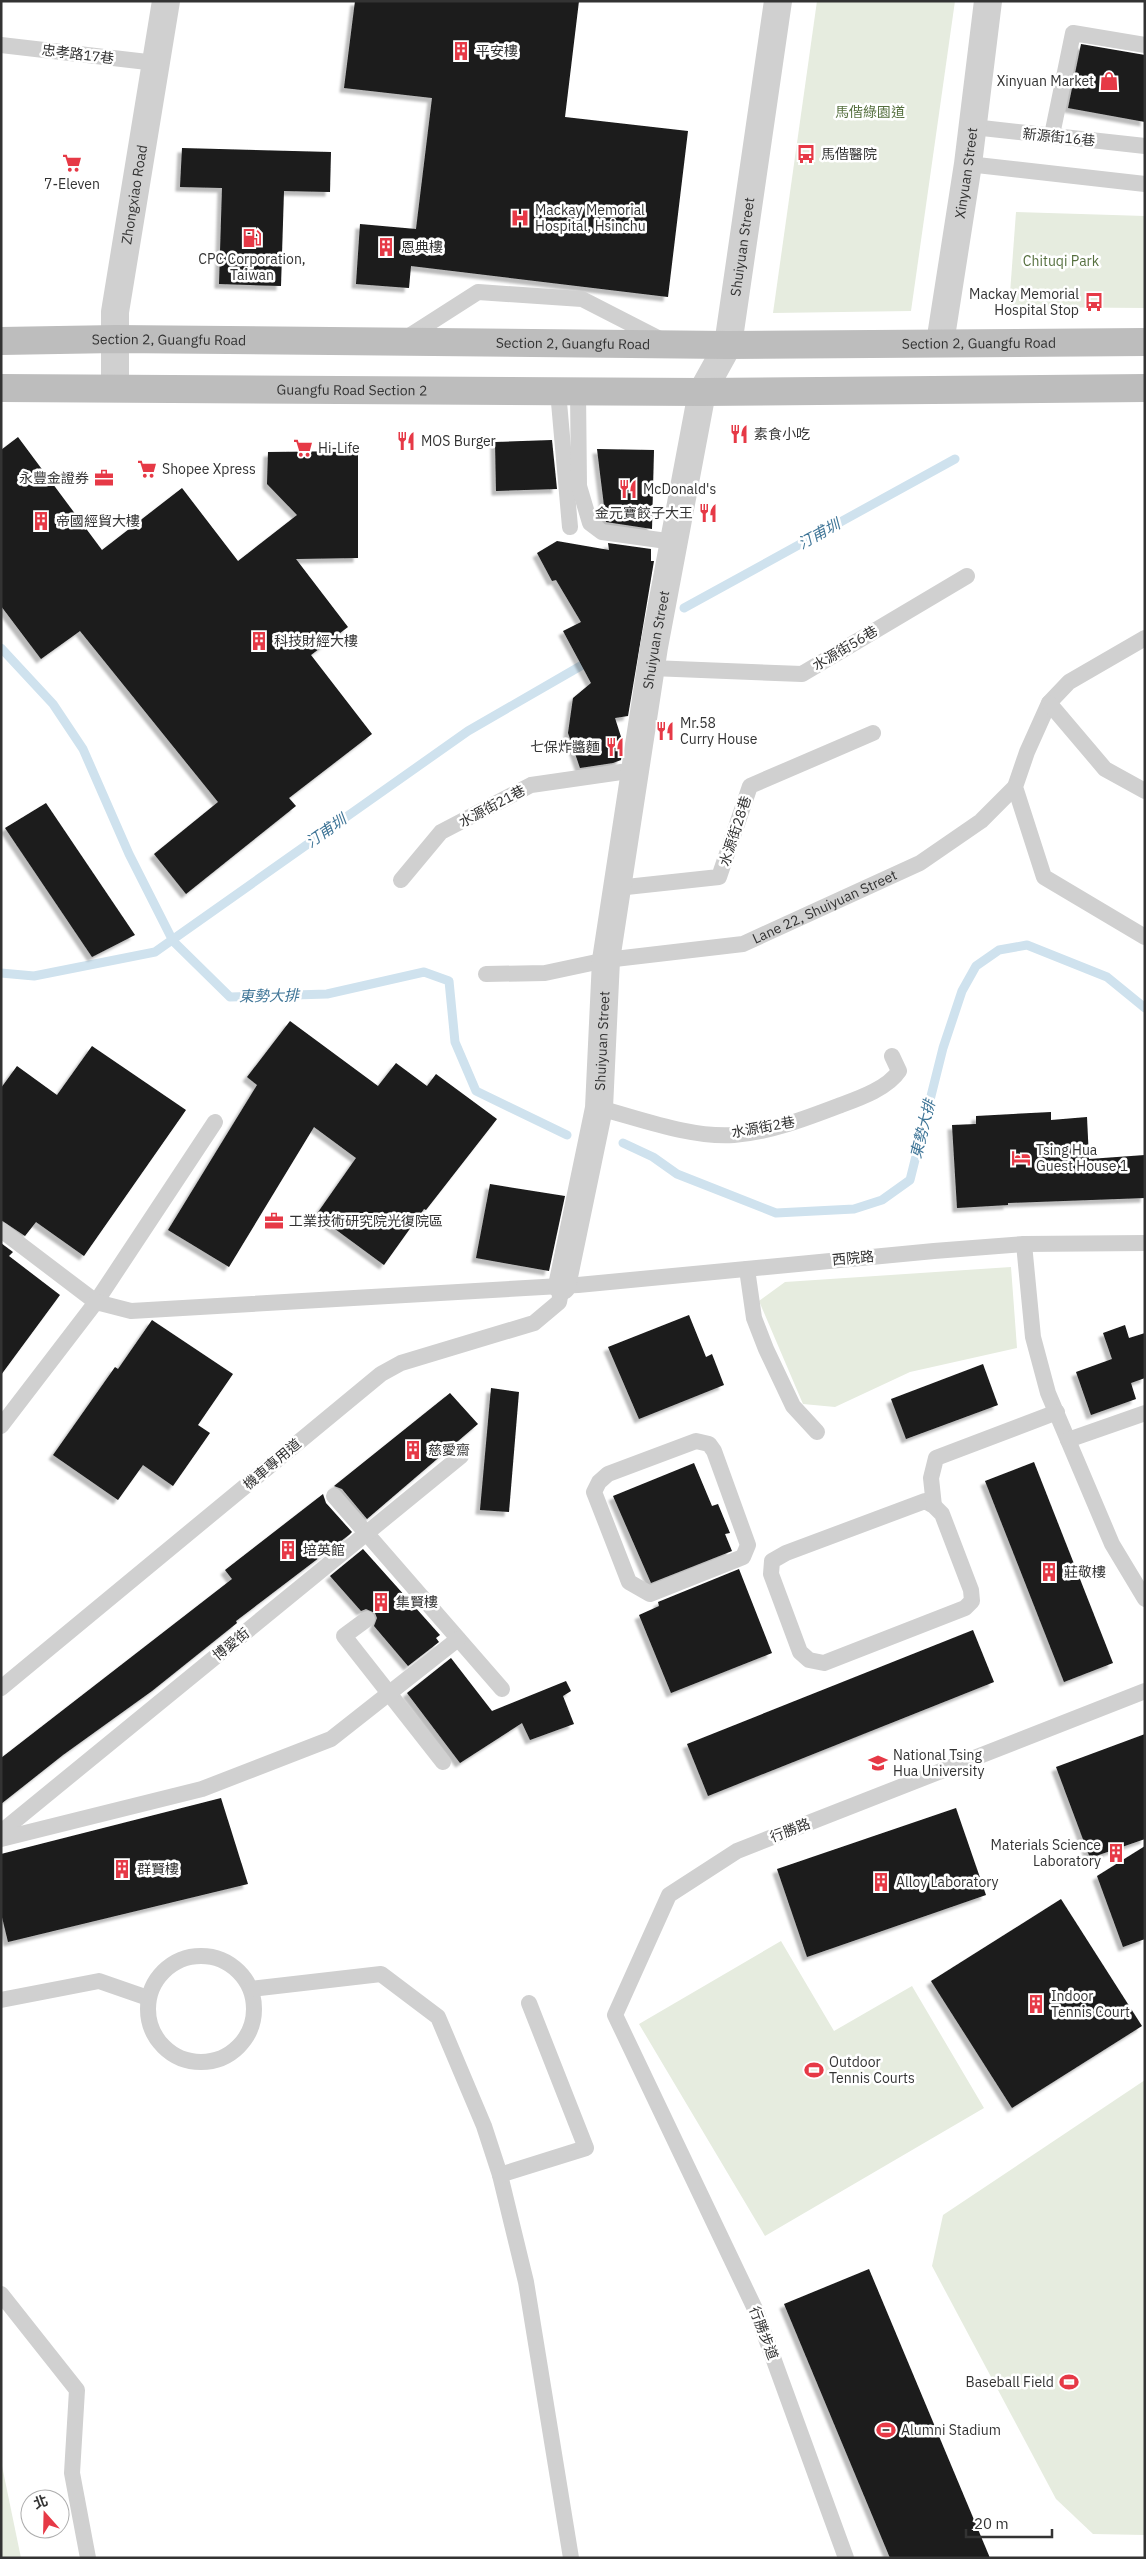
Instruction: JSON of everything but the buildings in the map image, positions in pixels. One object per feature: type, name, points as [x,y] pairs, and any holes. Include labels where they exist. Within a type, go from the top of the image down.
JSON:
[{"type":"main road","name":"Section 2, Guangfu Road","points":[[1,341],[116,338],[728,345],[1145,342]]},
{"type":"main road","name":"Guangfu Road Section 2","points":[[1,388],[702,392]]},
{"type":"main road","points":[[702,392],[1145,388]]},
{"type":"street","name":"Zhongxiao Road","points":[[115,388],[115,312],[166,1]]},
{"type":"street","name":"Xinyuan Street","points":[[940,343],[968,164],[988,1]]},
{"type":"street","name":"Shuiyuan Street","points":[[562,1286],[600,1108],[606,960],[651,668],[702,392],[728,345],[778,4]]},
{"type":"lane","points":[[1052,136],[1073,33],[1145,45]]},
{"type":"lane","name":"忠孝路17巷","points":[[1,45],[156,63]]},
{"type":"lane","name":"新源街16巷","points":[[973,128],[1145,146]]},
{"type":"lane","points":[[968,164],[1145,184]]},
{"type":"lane","points":[[402,341],[478,292],[582,299],[671,344]]},
{"type":"lane","points":[[568,391],[570,527]]},
{"type":"lane","points":[[568,391],[579,486],[590,523],[602,532],[674,542]]},
{"type":"lane","name":"水源街56巷","points":[[651,668],[802,674],[967,576]]},
{"type":"lane","points":[[1145,638],[1069,682],[1049,703],[1027,752],[1015,787],[1044,877],[1145,937]]},
{"type":"lane","points":[[1049,703],[1105,769],[1145,791]]},
{"type":"lane","name":"水源街28巷","points":[[617,888],[719,877],[750,786],[873,733]]},
{"type":"lane","name":"水源街21巷","points":[[401,880],[441,832],[531,785],[635,770]]},
{"type":"lane","name":"Lane 22, Shuiyuan Street","points":[[486,974],[545,973],[606,960],[744,944],[920,863],[981,821],[1015,787]]},
{"type":"lane","name":"水源街2巷","points":[[600,1108],[685,1130],[734,1135],[796,1123],[854,1100],[893,1080],[899,1070],[892,1056]]},
{"type":"lane","points":[[1,1426],[96,1302],[215,1122]]},
{"type":"lane","points":[[1,1230],[96,1302]]},
{"type":"lane","name":"西院路","points":[[96,1302],[131,1310],[562,1286],[1024,1244],[1145,1242]]},
{"type":"lane","points":[[1024,1244],[1033,1337],[1048,1394],[1112,1544],[1145,1599]]},
{"type":"lane","points":[[747,1269],[754,1318],[766,1349],[793,1406],[817,1432]]},
{"type":"lane","name":"機車專用道","points":[[1,1688],[381,1374],[402,1363],[534,1324],[559,1302],[562,1286]]},
{"type":"lane","points":[[934,1506],[925,1501],[786,1553],[772,1561],[770,1574],[800,1652],[809,1660],[824,1663],[965,1608],[972,1601],[971,1590],[942,1514],[934,1506],[931,1478],[936,1458],[1057,1412]]},
{"type":"lane","points":[[1068,1440],[1145,1413]]},
{"type":"lane","points":[[696,1441],[709,1444],[714,1452],[748,1545],[743,1557],[650,1594],[629,1582],[594,1492],[599,1482],[608,1474],[696,1441]]},
{"type":"lane","name":"博愛街","points":[[1,1832],[461,1456]]},
{"type":"lane","points":[[334,1496],[502,1689]]},
{"type":"lane","points":[[367,1618],[344,1636],[443,1762]]},
{"type":"lane","points":[[1,1839],[202,1789],[331,1739],[458,1640]]},
{"type":"lane","name":"行勝路","points":[[664,2116],[615,2015],[669,1895],[737,1851],[1145,1691]]},
{"type":"lane","points":[[196,1955],[214,1956],[230,1963],[243,1974],[251,1990],[253,2023],[245,2040],[232,2053],[215,2060],[197,2062],[179,2058],[164,2048],[153,2033],[148,2016],[148,1998],[154,1982],[165,1969],[180,1959],[196,1955]]},
{"type":"lane","points":[[251,1990],[381,1974],[438,2017],[484,2126],[500,2175],[526,2282],[571,2558]]},
{"type":"lane","points":[[1,2000],[99,1981],[148,1998]]},
{"type":"lane","points":[[500,2175],[586,2148],[529,2003]]},
{"type":"lane","name":"行勝步道","points":[[664,2116],[756,2311],[846,2558]]},
{"type":"lane","points":[[1,2294],[77,2390],[72,2472],[88,2558]]},
{"type":"green space","name":"馬偕綠園道","points":[[817,1],[955,1],[911,311],[773,313]]},
{"type":"green space","name":"Chituqi Park","points":[[1016,212],[1145,216],[1145,308],[1009,307]]},
{"type":"green space","points":[[1011,1267],[1017,1348],[910,1372],[835,1407],[803,1404],[759,1301],[785,1282]]},
{"type":"green space","name":"Outdoor Tennis Courts","points":[[781,1941],[834,2031],[912,1986],[984,2108],[765,2236],[639,2024]]},
{"type":"green space","name":"Baseball Field","points":[[1145,2080],[1145,2535],[1093,2534],[1056,2499],[932,2266],[943,2215]]},
{"type":"green space","points":[[1,2461],[21,2558],[1,2558]]},
{"type":"waterway","name":"汀甫圳","points":[[684,608],[955,459]]},
{"type":"waterway","name":"東勢大排","points":[[1,648],[53,704],[83,749],[129,854],[173,941],[230,997],[327,994],[424,972],[449,981],[455,1042],[476,1091],[567,1135]]},
{"type":"waterway","name":"汀甫圳","points":[[1,973],[34,976],[155,952],[468,731],[591,660]]},
{"type":"waterway","name":"東勢大排","points":[[623,1143],[653,1157],[677,1174],[776,1213],[854,1209],[882,1200],[910,1180],[943,1048],[962,991],[976,966],[999,950],[1027,945],[1107,977],[1145,1008]]},
{"type":"place","name":"平安樓","points":[[461,51]]},
{"type":"place","name":"Xinyuan Market","points":[[1109,81]]},
{"type":"place","name":"馬偕醫院","points":[[806,154]]},
{"type":"place","name":"7-Eleven","points":[[72,163]]},
{"type":"place","name":"Mackay Memorial Hospital, Hsinchu","points":[[520,218]]},
{"type":"place","name":"CPC Corporation, Taiwan","points":[[252,238]]},
{"type":"place","name":"恩典樓","points":[[386,247]]},
{"type":"place","name":"Mackay Memorial Hospital Stop","points":[[1094,302]]},
{"type":"place","name":"素食小吃","points":[[739,434]]},
{"type":"place","name":"MOS Burger","points":[[406,441]]},
{"type":"place","name":"Hi-Life","points":[[303,448]]},
{"type":"place","name":"Shopee Xpress","points":[[147,469]]},
{"type":"place","name":"永豐金證券","points":[[104,478]]},
{"type":"place","name":"McDonald's","points":[[628,489]]},
{"type":"place","name":"金元寶餃子大王","points":[[708,513]]},
{"type":"place","name":"帝國經貿大樓","points":[[41,521]]},
{"type":"place","name":"科技財經大樓","points":[[259,641]]},
{"type":"place","name":"Mr.58 Curry House","points":[[665,731]]},
{"type":"place","name":"七保炸醬麵","points":[[615,747]]},
{"type":"place","name":"Tsing Hua Guest House 1","points":[[1021,1158]]},
{"type":"place","name":"工業技術研究院光復院區","points":[[274,1221]]},
{"type":"place","name":"慈愛齋","points":[[413,1450]]},
{"type":"place","name":"培英館","points":[[288,1550]]},
{"type":"place","name":"莊敬樓","points":[[1049,1572]]},
{"type":"place","name":"集賢樓","points":[[381,1602]]},
{"type":"place","name":"National Tsing Hua University","points":[[878,1763]]},
{"type":"place","name":"Materials Science Laboratory","points":[[1116,1853]]},
{"type":"place","name":"群賢樓","points":[[122,1869]]},
{"type":"place","name":"Alloy Laboratory","points":[[881,1882]]},
{"type":"place","name":"Indoor Tennis Court","points":[[1036,2004]]},
{"type":"place","name":"Outdoor Tennis Courts","points":[[814,2070]]},
{"type":"place","name":"Baseball Field","points":[[1069,2382]]},
{"type":"place","name":"Alumni Stadium","points":[[886,2430]]}]
